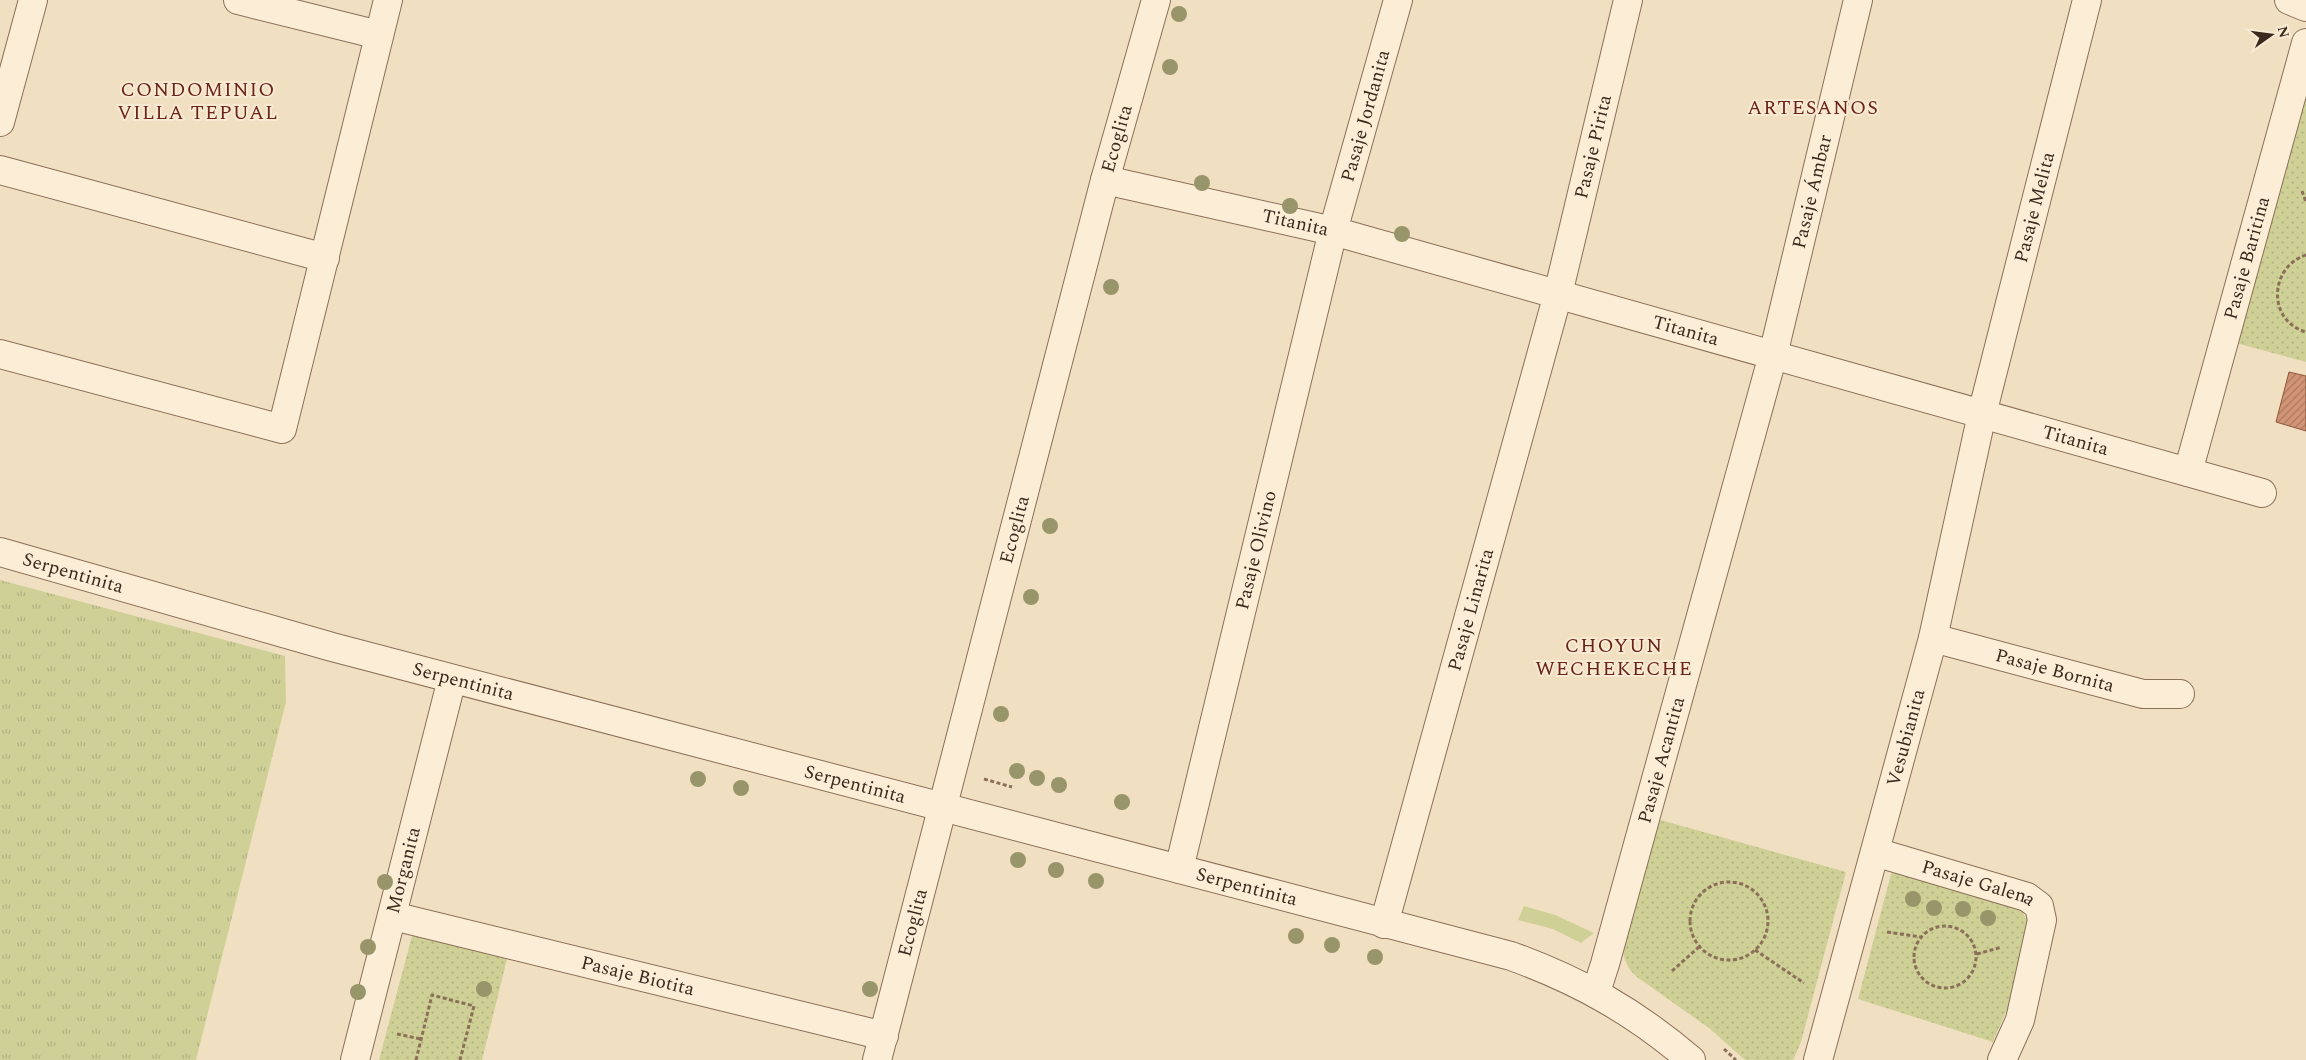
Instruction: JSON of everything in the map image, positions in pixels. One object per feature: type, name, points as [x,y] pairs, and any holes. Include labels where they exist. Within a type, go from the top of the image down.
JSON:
[{"type":"street","points":[[0,122],[33,0]]},
{"type":"street","points":[[238,0],[379,35]]},
{"type":"street","points":[[0,354],[282,429],[388,0]]},
{"type":"street","name":"Ecoglita","points":[[884,1053],[942,806],[1105,180],[1156,0]]},
{"type":"street","name":"Pasaje Jordanita","points":[[1333,231],[1398,0]]},
{"type":"street","name":"Pasaje Pirita","points":[[1558,294],[1628,0]]},
{"type":"street","name":"Pasaje Ámbar","points":[[1773,355],[1858,0]]},
{"type":"street","name":"Pasaje Melita","points":[[1982,414],[2087,0]]},
{"type":"street","points":[[2289,0],[2306,7]]},
{"type":"street","name":"Pasaje Baritina","points":[[2188,472],[2306,43]]},
{"type":"street","points":[[0,170],[325,258]]},
{"type":"street","name":"Titanita","points":[[1105,180],[1333,231],[2262,493]]},
{"type":"street","name":"Pasaje Olivino","points":[[1179,869],[1333,231]]},
{"type":"street","name":"Pasaje Linarita","points":[[1384,924],[1558,294]]},
{"type":"street","name":"Pasaje Acantita","points":[[1596,992],[1773,355]]},
{"type":"street","name":"Vesubianita","points":[[1818,1060],[1933,638],[1982,414]]},
{"type":"street","name":"Serpentinita","points":[[0,552],[332,648],[1511,956],[1557,973],[1596,992],[1650,1028],[1690,1060]]},
{"type":"street","name":"Pasaje Bornita","points":[[1933,638],[2143,694],[2180,694]]},
{"type":"street","name":"Morganita","points":[[355,1060],[452,679]]},
{"type":"street","name":"Pasaje Galena","points":[[1875,852],[2027,897],[2039,906],[2042,920],[2020,1020],[2002,1060]]},
{"type":"street","name":"Pasaje Biotita","points":[[393,916],[884,1053]]},
{"type":"path","points":[[2306,256],[2289,264],[2282,273],[2276,294],[2283,316],[2291,324],[2306,332]]},
{"type":"path","points":[[1732,882],[1741,883],[1756,892],[1766,908],[1768,926],[1761,943],[1755,950],[1740,958],[1722,959],[1714,957],[1700,946],[1691,930],[1690,921],[1694,903],[1699,896],[1714,884],[1732,882]]},
{"type":"path","points":[[1938,926],[1949,926],[1968,935],[1974,943],[1976,964],[1966,982],[1957,987],[1947,989],[1936,988],[1926,983],[1919,976],[1914,956],[1918,941],[1929,930],[1938,926]]},
{"type":"path","points":[[1672,971],[1700,946]]},
{"type":"path","points":[[1755,950],[1834,1003]]},
{"type":"path","points":[[416,1060],[432,995],[474,1006],[460,1060]]},
{"type":"green space","points":[[2306,90],[2306,362],[2236,343]]},
{"type":"green space","points":[[0,580],[285,656],[286,702],[196,1060],[0,1060]]},
{"type":"green space","points":[[1657,819],[1846,872],[1801,1042],[1793,1060],[1745,1060],[1709,1028],[1630,970],[1625,960],[1621,943]]},
{"type":"green space","points":[[1897,871],[2010,905],[2021,910],[2027,920],[2029,932],[2014,993],[1993,1042],[1858,999],[1891,874]]},
{"type":"green space","points":[[1524,906],[1555,915],[1594,933],[1581,943],[1553,929],[1518,920]]},
{"type":"green space","points":[[413,932],[507,959],[482,1060],[379,1060]]},
{"type":"building","points":[[2289,372],[2306,376],[2306,431],[2276,422]]},
{"type":"district","name":"CONDOMINIO VILLA TEPUAL","points":[[198,102]]},
{"type":"district","name":"ARTESANOS","points":[[1813,108]]},
{"type":"district","name":"CHOYUN WECHEKECHE","points":[[1614,658]]}]
